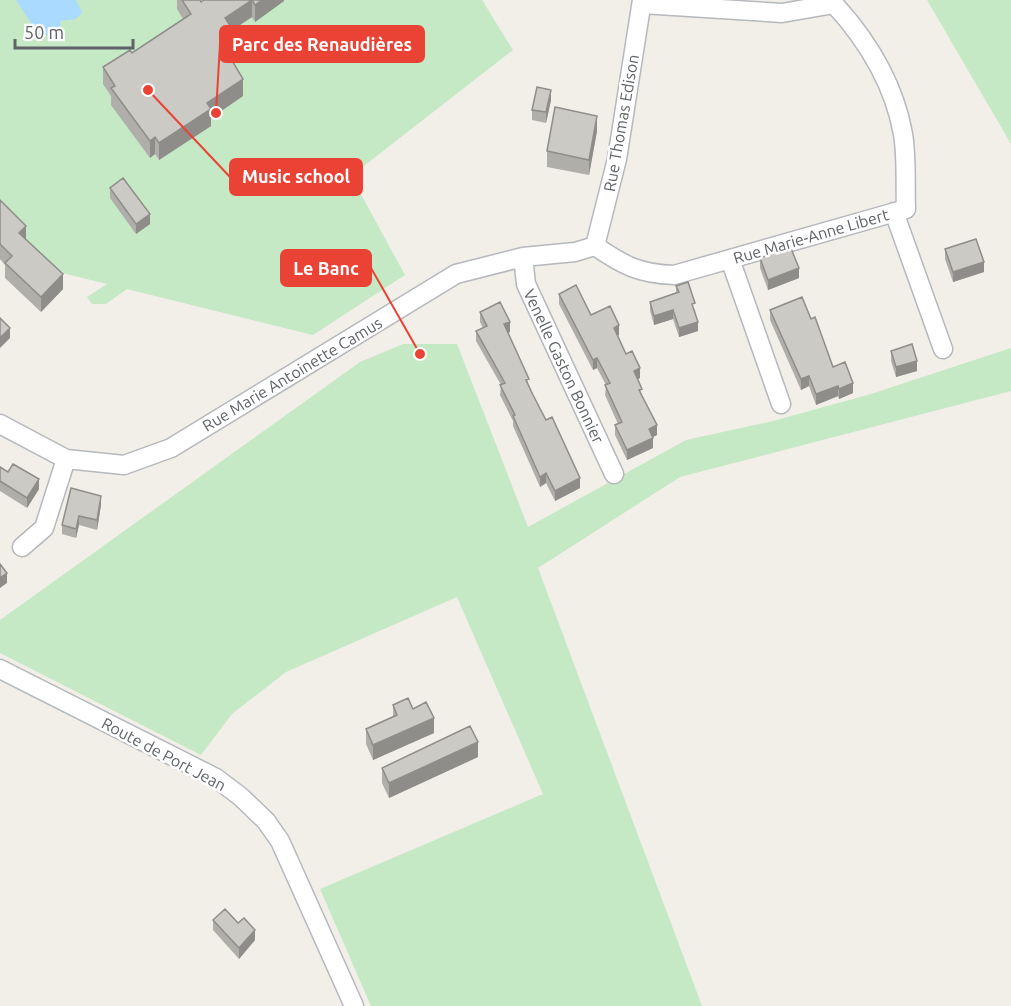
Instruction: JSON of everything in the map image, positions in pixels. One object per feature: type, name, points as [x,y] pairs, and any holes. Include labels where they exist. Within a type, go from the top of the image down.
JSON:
[{"type":"street","name":"Rue Marie-Anne Libert","points":[[595,246],[632,269],[648,274],[674,274],[906,209],[903,135],[887,80],[853,25],[834,4],[782,14],[642,2]]},
{"type":"street","name":"Rue Thomas Edison","points":[[595,246],[617,159],[642,2]]},
{"type":"street","points":[[894,212],[944,349]]},
{"type":"street","name":"Rue Marie Antoinette Camus","points":[[66,459],[124,465],[171,448],[456,274],[523,257],[575,252],[595,246]]},
{"type":"street","name":"Venelle Gaston Bonnier","points":[[523,257],[526,284],[614,474]]},
{"type":"street","points":[[730,259],[781,404]]},
{"type":"street","points":[[0,424],[66,459],[44,528],[22,547]]},
{"type":"street","name":"Route de Port Jean","points":[[0,669],[216,778],[241,797],[266,821],[285,852],[348,1003]]},
{"type":"green space","points":[[0,0],[482,0],[513,50],[351,176],[405,275],[313,335],[127,289],[106,304],[92,304],[87,297],[107,284],[34,266],[0,209]]},
{"type":"green space","points":[[927,0],[1011,0],[1011,144]]},
{"type":"green space","points":[[403,344],[457,344],[528,527],[686,440],[773,421],[871,394],[1011,348],[1011,391],[680,477],[538,568],[702,1006],[371,1006],[320,889],[543,794],[457,597],[286,672],[232,714],[201,755],[0,653],[0,620],[360,362]]},
{"type":"water","points":[[16,0],[76,0],[82,12],[76,19],[60,21],[61,25],[48,36],[35,29]]},
{"type":"building","points":[[182,0],[200,0],[201,2],[204,0],[252,0],[225,18],[235,33],[221,42],[243,79],[207,103],[211,109],[159,143],[155,137],[150,141],[111,88],[115,86],[103,67],[130,50],[132,53],[191,14]]},
{"type":"building","points":[[252,0],[262,0],[255,5]]},
{"type":"building","points":[[537,87],[551,90],[546,112],[532,110]]},
{"type":"building","points":[[555,107],[597,116],[589,160],[547,151]]},
{"type":"building","points":[[123,178],[150,214],[136,224],[110,188]]},
{"type":"building","points":[[0,200],[26,226],[19,233],[63,274],[41,297],[5,263],[12,256],[0,244]]},
{"type":"building","points":[[976,239],[984,262],[953,272],[945,249]]},
{"type":"building","points":[[790,246],[799,268],[768,280],[760,258]]},
{"type":"building","points":[[688,282],[698,322],[679,328],[673,310],[654,316],[650,302],[679,292],[676,286]]},
{"type":"building","points":[[576,285],[591,315],[610,306],[619,325],[614,328],[626,354],[632,351],[640,368],[634,371],[642,389],[639,390],[657,425],[649,429],[653,438],[627,450],[615,425],[622,422],[605,385],[610,383],[597,358],[593,360],[559,294]]},
{"type":"building","points":[[802,297],[811,319],[815,317],[833,367],[845,362],[853,383],[816,394],[809,376],[801,379],[770,310]]},
{"type":"building","points":[[500,302],[510,322],[504,324],[529,379],[526,380],[546,420],[552,417],[580,478],[555,491],[546,473],[540,477],[500,385],[505,383],[476,331],[487,326],[480,312]]},
{"type":"building","points":[[0,318],[10,328],[0,338]]},
{"type":"building","points":[[912,344],[917,361],[896,367],[891,351]]},
{"type":"building","points":[[13,464],[39,479],[27,498],[0,481],[0,467],[8,472]]},
{"type":"building","points":[[71,488],[101,496],[97,520],[79,516],[76,529],[62,525]]},
{"type":"building","points":[[0,564],[7,573],[0,578]]},
{"type":"building","points":[[408,698],[413,709],[426,702],[434,718],[373,745],[366,729],[397,715],[393,705]]},
{"type":"building","points":[[470,726],[478,742],[389,783],[382,768]]},
{"type":"building","points":[[225,909],[238,923],[244,918],[255,930],[239,948],[213,920]]},
{"type":"place","name":"Music school","points":[[148,90]]},
{"type":"place","name":"Parc des Renaudières","points":[[216,113]]},
{"type":"place","name":"Le Banc","points":[[420,354]]}]
